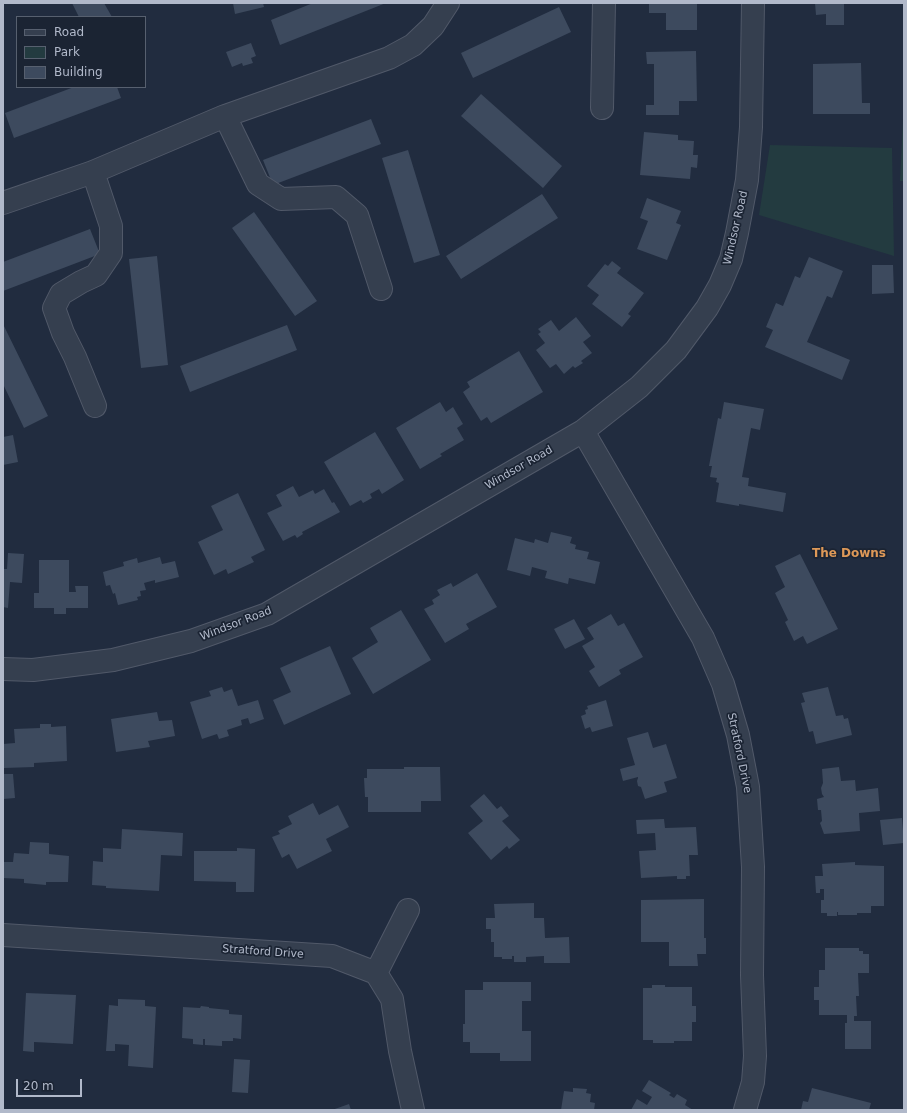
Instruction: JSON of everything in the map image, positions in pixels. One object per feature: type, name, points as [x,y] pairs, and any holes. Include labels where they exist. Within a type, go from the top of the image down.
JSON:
[{"type":"street","points":[[3,203],[93,172],[225,116],[389,58],[413,45],[433,26],[448,3]]},
{"type":"street","points":[[602,108],[604,3]]},
{"type":"street","name":"Windsor Road","points":[[3,669],[33,670],[113,660],[191,641],[267,614],[583,431],[639,387],[676,350],[707,308],[731,259],[738,233],[747,180],[751,127],[753,3]]},
{"type":"street","points":[[225,116],[258,184],[281,199],[336,197],[358,215],[381,289]]},
{"type":"street","points":[[93,172],[111,226],[111,253],[96,275],[80,282],[61,294],[54,308],[63,334],[75,357],[95,406]]},
{"type":"street","name":"Stratford Drive","points":[[583,431],[703,638],[723,684],[738,735],[748,787],[753,867],[752,975],[755,1056],[753,1082],[745,1110]]},
{"type":"street","points":[[408,910],[376,973],[392,998],[400,1051],[413,1110]]},
{"type":"street","name":"Stratford Drive","points":[[3,936],[332,956],[376,973]]},
{"type":"green space","points":[[903,119],[904,181],[900,181]]},
{"type":"green space","points":[[770,145],[892,148],[894,256],[759,215]]},
{"type":"building","points":[[72,3],[104,3],[111,16],[78,16]]},
{"type":"building","points":[[233,3],[263,3],[264,7],[235,14]]},
{"type":"building","points":[[313,3],[386,3],[280,45],[271,20]]},
{"type":"building","points":[[649,3],[697,4],[697,30],[666,30],[666,13],[649,13]]},
{"type":"building","points":[[815,3],[844,3],[844,25],[826,25],[826,14],[816,15]]},
{"type":"building","points":[[559,7],[571,32],[473,78],[461,53]]},
{"type":"building","points":[[251,43],[256,56],[251,58],[253,63],[243,66],[242,63],[232,67],[226,52]]},
{"type":"building","points":[[696,51],[697,101],[679,101],[679,115],[646,115],[646,105],[654,105],[654,64],[647,64],[646,52]]},
{"type":"building","points":[[861,63],[862,103],[870,103],[870,114],[813,114],[813,64]]},
{"type":"building","points":[[71,88],[117,88],[121,98],[14,138],[5,113]]},
{"type":"building","points":[[481,94],[562,166],[543,188],[461,116]]},
{"type":"building","points":[[371,119],[381,144],[273,185],[263,160]]},
{"type":"building","points":[[644,132],[678,135],[678,140],[694,141],[693,155],[698,155],[697,168],[691,167],[690,179],[640,175]]},
{"type":"building","points":[[408,150],[440,255],[414,263],[382,158]]},
{"type":"building","points":[[542,194],[558,218],[461,279],[446,256]]},
{"type":"building","points":[[647,198],[681,211],[676,223],[681,225],[667,260],[637,249],[648,221],[640,218]]},
{"type":"building","points":[[254,212],[317,301],[295,316],[232,228]]},
{"type":"building","points":[[90,229],[100,254],[3,291],[3,262]]},
{"type":"building","points":[[157,256],[168,365],[141,368],[129,259]]},
{"type":"building","points":[[809,257],[843,271],[832,298],[827,296],[807,342],[850,360],[842,380],[765,347],[773,330],[766,327],[776,303],[783,306],[795,276],[800,278]]},
{"type":"building","points":[[612,261],[621,268],[617,273],[644,293],[628,314],[631,316],[622,327],[592,304],[599,295],[587,286],[605,264],[608,266]]},
{"type":"building","points":[[872,265],[893,265],[894,293],[872,294]]},
{"type":"building","points":[[576,317],[591,336],[583,342],[592,353],[581,361],[583,363],[575,368],[573,366],[564,374],[556,364],[550,368],[536,350],[545,343],[538,334],[541,332],[538,329],[551,320],[559,331]]},
{"type":"building","points":[[3,324],[48,416],[24,428],[3,384]]},
{"type":"building","points":[[287,325],[297,350],[190,392],[180,366]]},
{"type":"building","points":[[519,351],[543,392],[491,423],[487,417],[481,421],[463,392],[470,387],[467,382]]},
{"type":"building","points":[[440,402],[446,412],[453,407],[463,424],[457,428],[464,440],[440,454],[442,456],[420,469],[396,428]]},
{"type":"building","points":[[724,402],[764,409],[760,430],[751,428],[742,477],[749,478],[748,486],[786,493],[783,512],[739,504],[739,506],[716,502],[719,483],[716,482],[717,478],[710,477],[712,466],[709,466],[718,418],[721,419]]},
{"type":"building","points":[[375,432],[404,480],[382,494],[379,489],[370,494],[372,498],[363,503],[361,500],[350,506],[324,462]]},
{"type":"building","points":[[13,435],[18,462],[3,465],[3,437]]},
{"type":"building","points":[[293,486],[299,497],[313,490],[315,494],[324,489],[332,503],[334,502],[340,512],[302,532],[303,534],[297,538],[295,535],[283,541],[267,513],[282,506],[276,495]]},
{"type":"building","points":[[238,493],[265,550],[251,557],[254,562],[228,574],[226,569],[214,575],[198,542],[223,530],[211,506]]},
{"type":"building","points":[[551,532],[572,537],[570,543],[576,545],[575,549],[589,552],[587,559],[600,562],[595,584],[569,578],[568,584],[545,578],[547,571],[532,567],[530,576],[507,570],[515,538],[534,543],[535,539],[548,543]]},
{"type":"building","points":[[8,553],[24,554],[22,583],[10,582],[8,608],[3,607],[3,569],[7,569]]},
{"type":"building","points":[[800,554],[838,629],[807,644],[803,636],[794,641],[785,622],[788,620],[775,593],[785,587],[775,566]]},
{"type":"building","points":[[160,557],[162,564],[175,561],[179,577],[155,583],[155,580],[144,583],[146,590],[140,591],[141,596],[137,597],[138,600],[118,605],[115,593],[113,594],[110,585],[106,586],[103,572],[124,566],[123,562],[137,558],[138,563]]},
{"type":"building","points":[[39,560],[69,560],[69,592],[76,592],[75,586],[88,586],[88,608],[66,608],[66,614],[54,614],[54,608],[34,608],[34,593],[39,593]]},
{"type":"building","points":[[477,573],[497,607],[466,624],[469,629],[445,643],[424,609],[434,604],[432,600],[440,595],[437,590],[451,583],[453,587]]},
{"type":"building","points":[[401,610],[431,660],[373,694],[352,658],[378,642],[370,628]]},
{"type":"building","points":[[611,614],[618,626],[624,623],[643,657],[619,670],[621,674],[599,687],[589,671],[595,667],[582,646],[594,639],[587,628]]},
{"type":"building","points":[[574,619],[585,639],[565,649],[554,629]]},
{"type":"building","points":[[330,646],[351,694],[284,725],[273,700],[291,692],[280,668]]},
{"type":"building","points":[[222,687],[224,692],[232,689],[238,706],[258,700],[264,719],[250,724],[248,718],[241,720],[242,725],[227,730],[229,736],[219,739],[217,734],[202,739],[190,702],[211,696],[209,691]]},
{"type":"building","points":[[828,687],[836,716],[843,715],[844,719],[848,718],[852,735],[816,744],[813,731],[809,732],[801,703],[805,702],[802,693]]},
{"type":"building","points":[[606,700],[613,726],[592,732],[590,727],[585,729],[581,716],[586,714],[585,710],[588,709],[587,706]]},
{"type":"building","points":[[157,712],[159,721],[172,720],[175,736],[148,741],[150,747],[116,752],[111,719]]},
{"type":"building","points":[[40,724],[51,724],[51,727],[66,726],[67,761],[34,763],[34,767],[4,768],[3,744],[15,743],[14,729],[40,728]]},
{"type":"building","points":[[648,732],[653,748],[666,744],[677,778],[664,782],[667,792],[645,799],[641,787],[638,786],[638,777],[623,781],[620,769],[635,765],[627,738]]},
{"type":"building","points":[[404,767],[440,767],[441,801],[421,801],[421,812],[368,812],[368,797],[365,797],[364,778],[367,778],[367,769],[404,769]]},
{"type":"building","points":[[839,767],[841,781],[855,780],[856,791],[878,788],[880,811],[859,813],[860,831],[824,834],[820,823],[822,821],[821,810],[818,810],[817,799],[824,797],[821,788],[823,783],[822,769]]},
{"type":"building","points":[[3,774],[13,774],[15,798],[3,799]]},
{"type":"building","points":[[484,794],[497,809],[501,806],[509,816],[502,821],[520,840],[509,849],[507,846],[491,860],[468,833],[483,821],[470,806]]},
{"type":"building","points":[[313,803],[319,815],[338,805],[349,827],[326,839],[332,851],[297,869],[289,854],[282,858],[272,837],[280,834],[278,831],[292,824],[288,816]]},
{"type":"building","points":[[902,818],[904,843],[883,845],[880,820]]},
{"type":"building","points":[[664,819],[665,828],[696,827],[698,855],[689,855],[690,876],[686,876],[686,879],[677,879],[677,876],[641,878],[639,851],[656,850],[655,833],[637,834],[636,820]]},
{"type":"building","points":[[122,829],[183,833],[182,856],[161,855],[159,891],[106,888],[106,886],[92,885],[93,861],[103,862],[103,848],[121,849]]},
{"type":"building","points":[[30,842],[49,843],[49,854],[69,856],[68,882],[46,882],[46,885],[24,883],[24,879],[3,878],[3,862],[13,862],[14,853],[29,854]]},
{"type":"building","points":[[237,848],[255,849],[254,892],[236,892],[236,882],[194,881],[194,851],[237,851]]},
{"type":"building","points":[[855,862],[855,865],[884,866],[884,906],[871,906],[871,913],[857,913],[857,915],[838,915],[837,912],[837,916],[827,916],[827,913],[821,913],[821,900],[824,900],[824,889],[820,889],[820,893],[816,893],[815,876],[823,876],[822,864]]},
{"type":"building","points":[[704,899],[704,938],[706,938],[706,954],[697,954],[698,966],[669,966],[669,942],[641,942],[641,900]]},
{"type":"building","points":[[534,903],[534,918],[544,918],[545,938],[569,937],[570,963],[544,963],[544,956],[526,957],[526,962],[514,962],[514,956],[512,956],[512,959],[494,957],[494,942],[491,942],[491,929],[486,929],[486,918],[495,918],[494,904]]},
{"type":"building","points":[[825,948],[859,948],[859,951],[863,951],[863,954],[869,954],[869,973],[858,973],[859,996],[856,996],[857,1016],[854,1016],[854,1021],[871,1021],[871,1049],[845,1049],[845,1023],[847,1023],[847,1015],[819,1015],[819,1000],[814,1000],[814,987],[819,987],[819,970],[825,970]]},
{"type":"building","points":[[483,982],[531,982],[531,1001],[522,1001],[522,1031],[531,1031],[531,1061],[500,1061],[500,1053],[470,1053],[470,1042],[463,1042],[463,1024],[465,1024],[465,990],[483,990]]},
{"type":"building","points":[[652,985],[665,985],[665,987],[692,987],[692,1006],[696,1006],[696,1022],[692,1022],[692,1041],[653,1043],[653,1040],[643,1040],[643,988],[652,988]]},
{"type":"building","points":[[26,993],[76,995],[73,1044],[34,1042],[34,1052],[23,1051]]},
{"type":"building","points":[[118,999],[145,1000],[145,1006],[156,1007],[153,1068],[128,1066],[129,1045],[115,1044],[115,1051],[106,1051],[109,1005],[118,1006]]},
{"type":"building","points":[[201,1006],[229,1010],[229,1014],[242,1015],[241,1039],[233,1038],[233,1041],[222,1041],[222,1046],[205,1045],[205,1039],[203,1039],[203,1045],[193,1044],[193,1039],[182,1038],[183,1007],[200,1008]]},
{"type":"building","points":[[234,1059],[250,1060],[248,1093],[232,1092]]},
{"type":"building","points":[[649,1080],[671,1093],[669,1095],[674,1098],[677,1094],[687,1100],[685,1105],[693,1110],[631,1110],[637,1099],[647,1105],[652,1097],[642,1091]]},
{"type":"building","points":[[573,1088],[587,1089],[586,1093],[591,1094],[590,1102],[595,1103],[594,1110],[561,1110],[564,1091],[573,1092]]},
{"type":"building","points":[[812,1088],[871,1103],[869,1110],[801,1110],[803,1101],[808,1102]]},
{"type":"building","points":[[349,1104],[351,1110],[332,1110]]},
{"type":"district","name":"The Downs","points":[[849,554]]}]
